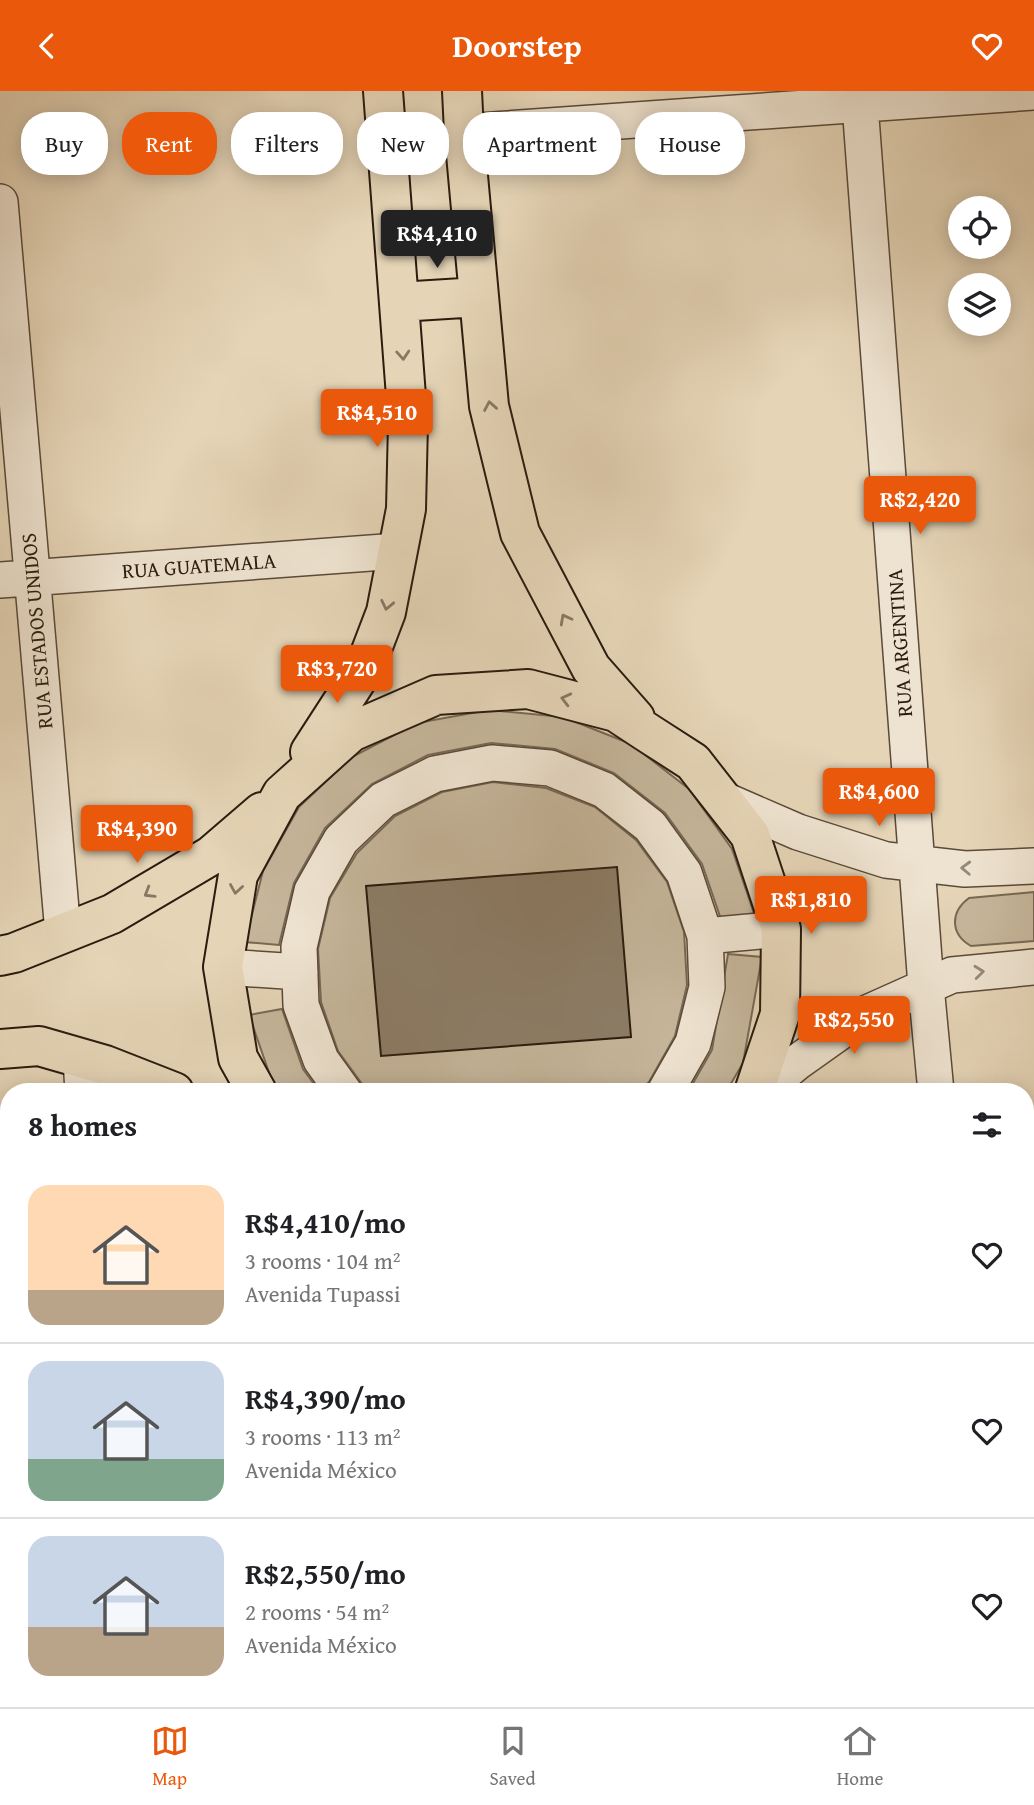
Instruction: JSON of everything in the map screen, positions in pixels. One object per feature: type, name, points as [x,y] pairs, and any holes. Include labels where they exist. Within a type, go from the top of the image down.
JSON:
[{"type":"main road","points":[[252,1083],[238,1058],[223,967],[238,876],[282,794],[365,667],[386,612],[405,509],[408,423],[383,91]]},
{"type":"main road","points":[[462,91],[463,112]]},
{"type":"main road","points":[[468,175],[489,406],[520,533],[592,669],[648,733]]},
{"type":"main road","points":[[399,303],[479,297]]},
{"type":"main road","points":[[0,956],[14,953],[112,914],[212,855],[351,732],[436,695],[528,689],[616,712],[693,762],[750,835],[781,929],[780,1014],[757,1083]]},
{"type":"main road","points":[[0,1049],[39,1047],[82,1075],[105,1065],[151,1083]]},
{"type":"street","points":[[621,118],[859,98],[1034,92]]},
{"type":"street","name":"RUA ARGENTINA","points":[[859,98],[935,1083]]},
{"type":"street","name":"RUA ESTADOS UNIDOS","points":[[0,202],[16,579],[63,933]]},
{"type":"street","name":"RUA GUATEMALA","points":[[16,579],[398,551]]},
{"type":"street","points":[[338,1083],[321,1060],[301,1005],[299,947],[312,891],[341,840],[383,800],[435,774],[492,763],[550,768],[604,790],[650,826],[684,873],[705,936],[707,987],[693,1043],[670,1083]]},
{"type":"street","points":[[722,799],[798,832],[886,860],[965,869],[1034,866]]},
{"type":"street","points":[[705,936],[781,929]]},
{"type":"street","points":[[223,967],[300,972]]},
{"type":"street","points":[[772,1083],[865,1014],[926,986],[952,975],[1034,967]]},
{"type":"shaded area","points":[[489,710],[563,717],[631,744],[689,789],[732,849],[756,919],[723,925],[702,864],[665,813],[614,773],[555,749],[491,743],[428,755],[372,784],[325,828],[294,883],[279,945],[245,942],[263,871],[299,807],[352,757],[417,723]]},
{"type":"shaded area","points":[[493,782],[546,788],[595,807],[636,840],[667,882],[684,932],[687,985],[675,1036],[648,1083],[361,1083],[338,1051],[321,1002],[318,949],[330,898],[357,853],[395,816],[442,792]]},
{"type":"shaded area","points":[[1034,892],[1034,941],[971,946],[959,935],[956,916],[969,898]]},
{"type":"shaded area","points":[[728,954],[762,957],[743,1063],[731,1083],[693,1083],[712,1050]]},
{"type":"shaded area","points":[[282,1009],[303,1069],[313,1083],[273,1083],[249,1015]]},
{"type":"building","points":[[617,867],[631,1037],[381,1056],[366,886]]}]
